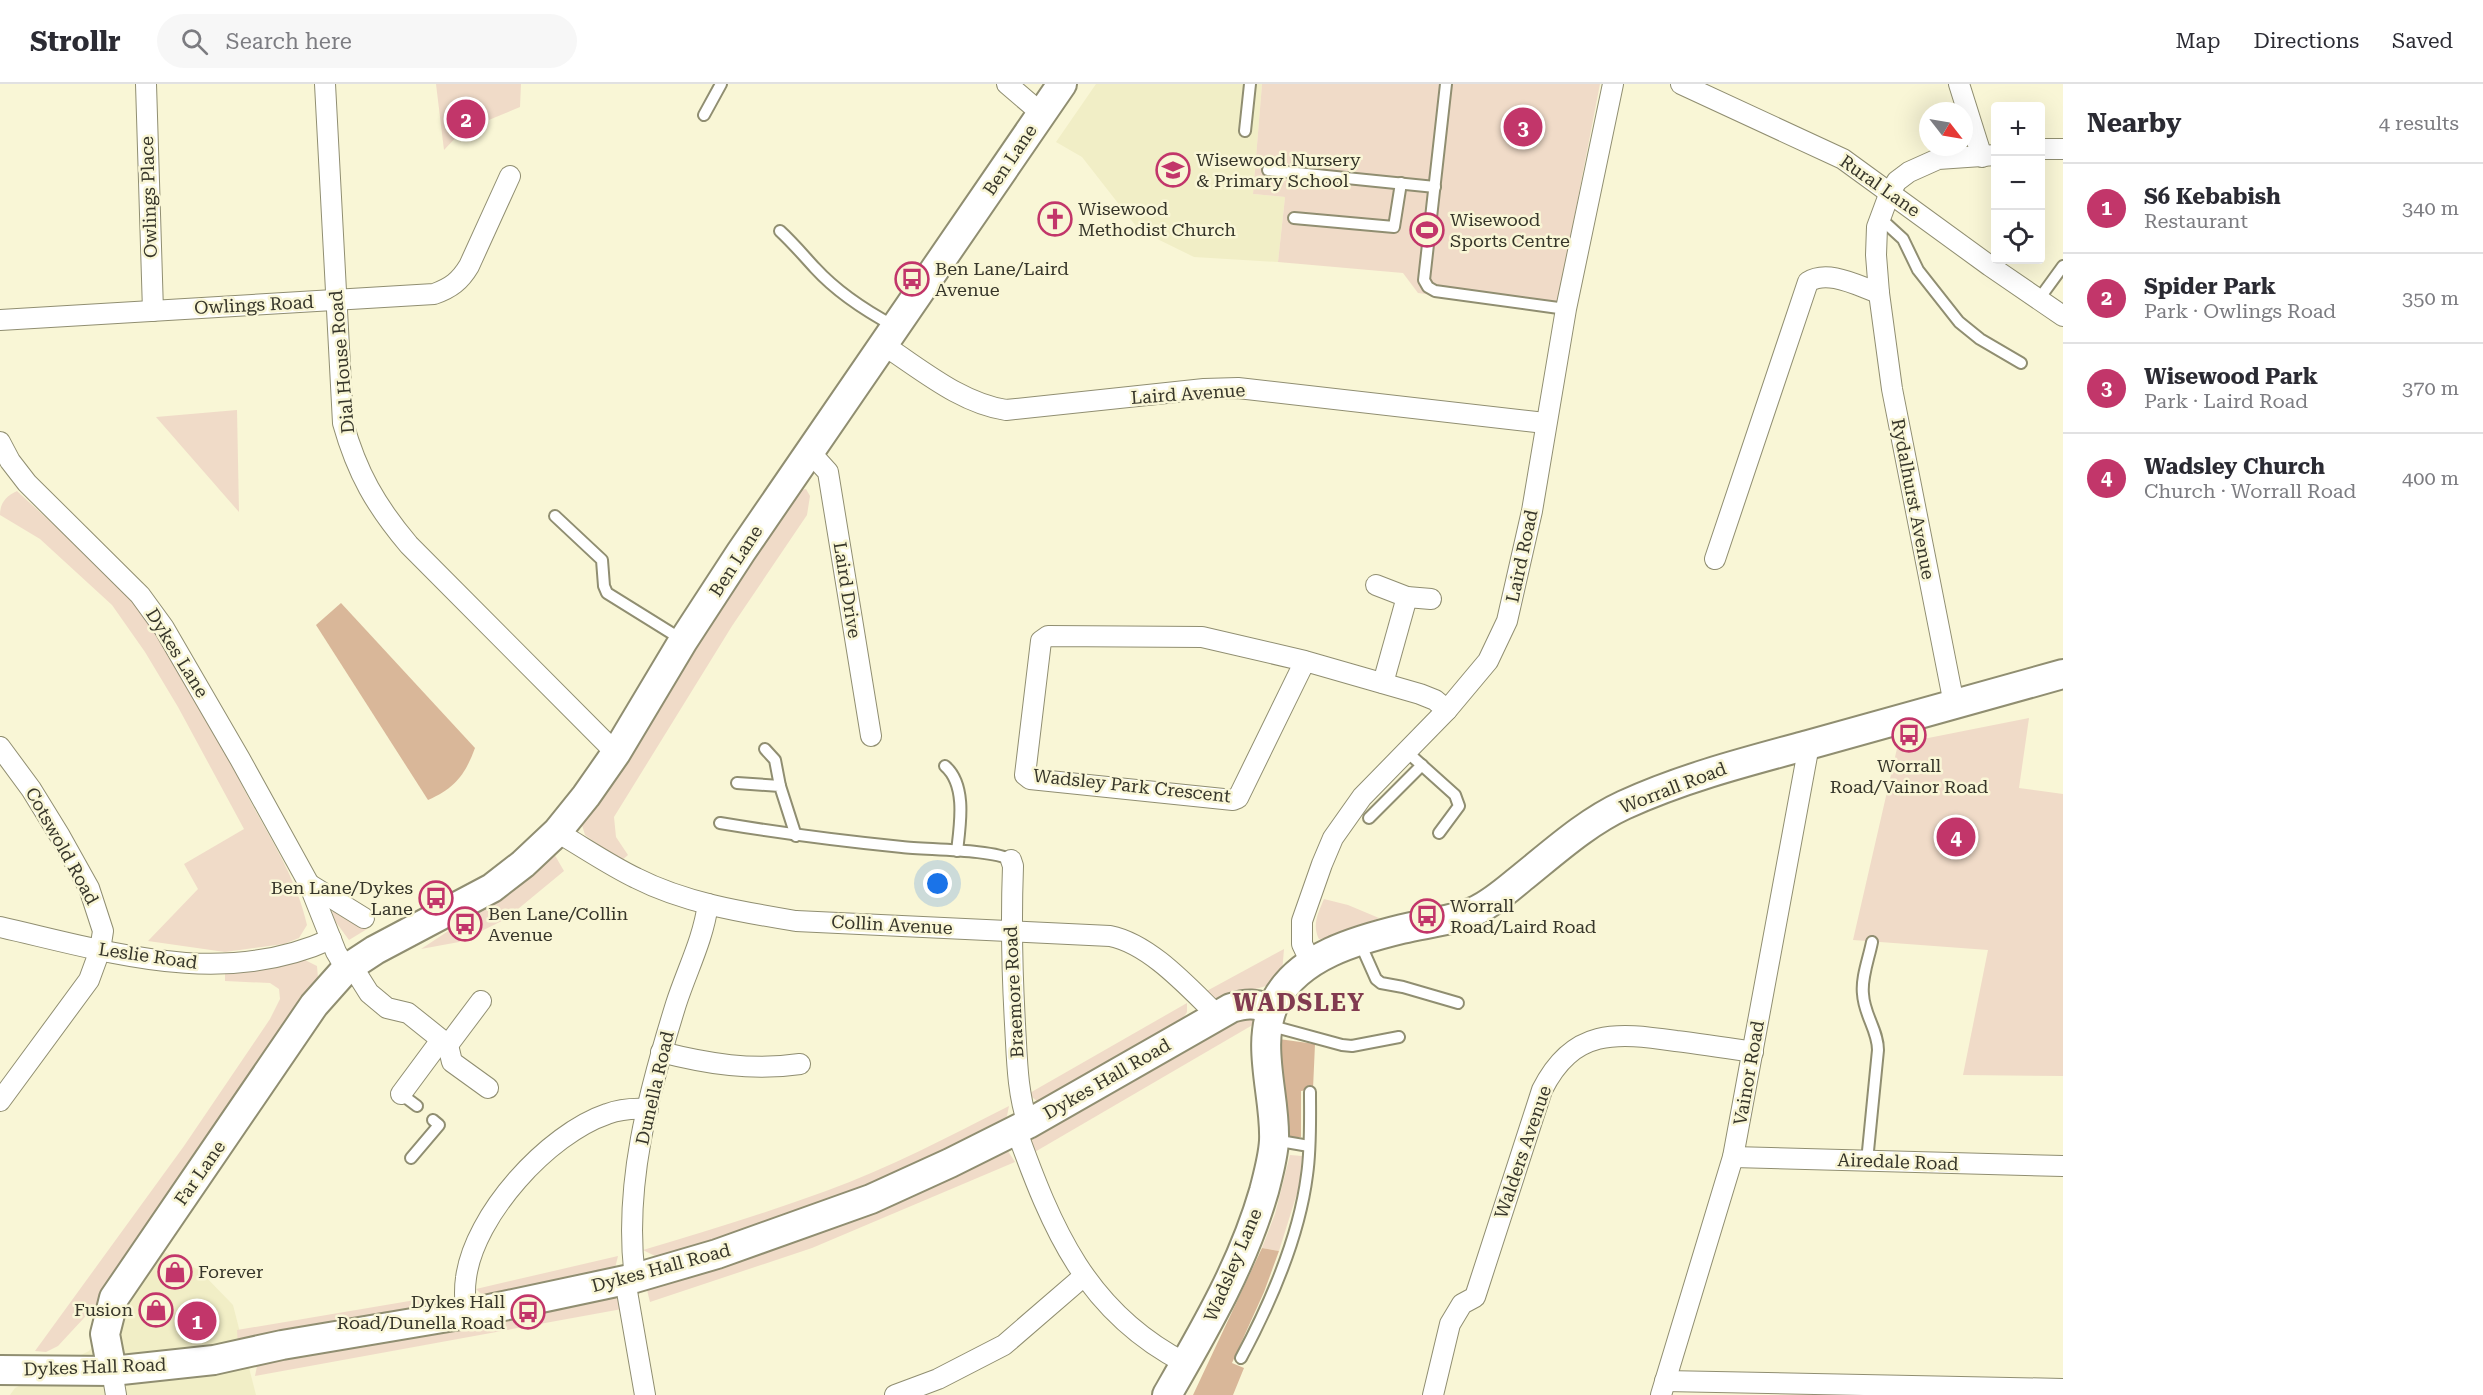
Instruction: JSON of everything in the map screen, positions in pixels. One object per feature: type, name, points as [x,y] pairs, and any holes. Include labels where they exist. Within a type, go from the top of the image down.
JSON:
[{"type":"street","name":"Owlings Place","points":[[146,84],[153,311]]},
{"type":"street","name":"Dial House Road","points":[[325,84],[343,423],[352,457],[386,517],[409,545],[616,753]]},
{"type":"street","points":[[1006,84],[1041,113]]},
{"type":"street","name":"Ben Lane","points":[[349,968],[375,950],[492,888],[523,864],[557,832],[616,753],[683,641],[809,451],[1062,84]]},
{"type":"street","name":"Laird Road","points":[[1311,963],[1302,944],[1302,921],[1325,855],[1346,817],[1362,797],[1447,710],[1488,661],[1507,621],[1532,511],[1566,309],[1613,84]]},
{"type":"street","name":"Rural Lane","points":[[1681,84],[1824,149],[1853,165],[1990,266],[2063,316]]},
{"type":"street","points":[[1890,192],[1897,181],[1922,165],[1938,159],[1989,156],[1959,84]]},
{"type":"street","points":[[2045,149],[2063,149]]},
{"type":"street","name":"Owlings Road","points":[[0,320],[434,294],[449,289],[460,280],[470,266],[510,176]]},
{"type":"street","name":"Rydalhurst Avenue","points":[[1890,192],[1877,228],[1876,255],[1879,293],[1892,389],[1954,704]]},
{"type":"street","points":[[1715,559],[1808,282],[1816,277],[1826,276],[1879,293]]},
{"type":"street","name":"Laird Avenue","points":[[888,335],[967,399],[987,407],[1006,410],[1204,389],[1238,388],[1545,423]]},
{"type":"street","name":"Dykes Lane","points":[[0,442],[5,464],[140,595],[164,628],[309,884],[331,939],[349,968],[369,993],[387,1008],[408,1014],[445,1043],[452,1062],[489,1088]]},
{"type":"street","name":"Laird Drive","points":[[809,451],[828,472],[872,736]]},
{"type":"street","points":[[1376,585],[1407,597],[1431,599]]},
{"type":"street","points":[[1383,683],[1407,597]]},
{"type":"street","name":"Wadsley Park Crescent","points":[[1305,661],[1238,798],[1233,800],[1030,779],[1025,775],[1041,641],[1048,636],[1202,637],[1305,661],[1383,683],[1435,700],[1447,710]]},
{"type":"street","name":"Worrall Road","points":[[1311,963],[1359,942],[1402,929],[1454,919],[1478,909],[1499,897],[1594,822],[1619,807],[1650,793],[1721,768],[2063,674]]},
{"type":"street","name":"Vainor Road","points":[[1663,1388],[1734,1156],[1809,745]]},
{"type":"street","name":"Cotswold Road","points":[[0,747],[31,789],[89,888],[103,931],[100,950],[89,980],[0,1101]]},
{"type":"street","name":"Collin Avenue","points":[[557,832],[637,879],[667,891],[708,904],[796,921],[1110,936],[1124,939],[1138,947],[1180,980],[1217,1016]]},
{"type":"street","name":"Braemore Road","points":[[1011,860],[1013,866],[1010,931],[1022,1127],[1057,1231],[1084,1276],[1107,1306],[1132,1331],[1185,1363]]},
{"type":"street","name":"Dykes Lane","points":[[309,884],[364,918]]},
{"type":"street","name":"Dunella Road","points":[[645,1395],[630,1279],[631,1222],[648,1109],[661,1052],[700,940],[708,904]]},
{"type":"street","name":"Leslie Road","points":[[0,927],[100,950],[172,963],[214,965],[278,957],[331,939]]},
{"type":"street","name":"Wadsley Lane","points":[[1167,1395],[1214,1313],[1251,1233],[1270,1170],[1274,1140],[1267,1067],[1270,1018],[1285,985],[1311,963]]},
{"type":"street","name":"Far Lane","points":[[114,1383],[105,1335],[114,1298],[314,1005],[349,968]]},
{"type":"street","points":[[401,1094],[481,1001]]},
{"type":"street","name":"Dykes Hall Road","points":[[0,1370],[114,1383],[282,1345],[466,1314],[630,1279],[717,1254],[871,1199],[1022,1127],[1217,1016],[1245,1004],[1258,1004],[1270,1018]]},
{"type":"street","name":"Walders Avenue","points":[[1433,1395],[1450,1323],[1462,1304],[1475,1297],[1542,1090],[1557,1066],[1578,1048],[1591,1041],[1621,1034],[1753,1052]]},
{"type":"street","points":[[661,1052],[704,1063],[739,1067],[772,1068],[800,1064]]},
{"type":"street","points":[[466,1314],[465,1278],[470,1258],[490,1218],[523,1173],[566,1136],[591,1120],[620,1110],[648,1109]]},
{"type":"street","name":"Airedale Road","points":[[1734,1156],[2063,1166]]},
{"type":"street","points":[[895,1395],[938,1379],[1004,1345],[1084,1276]]},
{"type":"street","points":[[1663,1388],[2063,1389]]},
{"type":"lane","points":[[704,115],[721,84]]},
{"type":"lane","points":[[1245,131],[1250,84]]},
{"type":"lane","points":[[1446,84],[1424,280],[1428,287],[1436,291],[1566,309]]},
{"type":"lane","points":[[1268,170],[1401,183],[1434,192]]},
{"type":"lane","points":[[1294,219],[1394,227],[1401,183]]},
{"type":"lane","points":[[1880,218],[1903,239],[1918,270],[1959,322],[1980,339],[2021,363]]},
{"type":"lane","points":[[780,231],[816,269],[874,315],[888,335]]},
{"type":"lane","points":[[2039,299],[2063,266]]},
{"type":"lane","points":[[555,516],[602,560],[604,586],[608,593],[683,641]]},
{"type":"lane","points":[[765,749],[775,760],[780,786],[796,836]]},
{"type":"lane","points":[[1406,751],[1455,795],[1458,801],[1459,806],[1438,833]]},
{"type":"lane","points":[[1369,818],[1422,765]]},
{"type":"lane","points":[[945,766],[951,771],[957,783],[961,821],[957,851]]},
{"type":"lane","points":[[737,783],[780,786]]},
{"type":"lane","points":[[720,823],[796,836],[904,848],[957,851],[1011,860]]},
{"type":"lane","points":[[1359,942],[1376,979],[1381,983],[1458,1003]]},
{"type":"lane","points":[[1867,1161],[1878,1037],[1867,1016],[1862,993],[1872,942]]},
{"type":"lane","points":[[1270,1018],[1342,1046],[1399,1037]]},
{"type":"lane","points":[[1241,1358],[1255,1332],[1289,1248],[1307,1176],[1310,1092]]},
{"type":"lane","points":[[401,1094],[417,1106]]},
{"type":"lane","points":[[411,1158],[439,1125],[433,1120]]},
{"type":"lane","points":[[1274,1140],[1309,1146]]},
{"type":"shaded area","points":[[436,84],[521,84],[520,107],[462,131],[444,150]]},
{"type":"shaded area","name":"Wisewood Nursery & Primary School","points":[[1096,84],[1262,84],[1253,194],[1285,197],[1278,262],[1194,257],[1139,230],[1082,157],[1056,142]]},
{"type":"shaded area","name":"Wisewood Sports Centre","points":[[1262,84],[1600,84],[1556,312],[1418,293],[1403,273],[1278,262],[1285,197],[1253,194]]},
{"type":"shaded area","points":[[237,410],[239,512],[156,417]]},
{"type":"shaded area","points":[[806,489],[810,496],[807,515],[732,626],[614,817],[616,837],[628,855],[621,861],[585,835],[582,825],[705,630],[801,490]]},
{"type":"shaded area","points":[[17,491],[119,587],[164,641],[202,707],[290,875],[307,925],[299,938],[284,944],[225,952],[148,941],[198,889],[184,864],[244,829],[178,707],[145,652],[112,605],[40,539],[0,515],[4,500]]},
{"type":"shaded area","points":[[341,603],[475,748],[458,780],[445,791],[428,800],[316,625]]},
{"type":"shaded area","points":[[2029,718],[2019,788],[2063,794],[2063,1076],[1963,1075],[1988,950],[1853,940],[1898,744]]},
{"type":"shaded area","points":[[553,852],[564,871],[506,919],[459,942],[421,949],[506,893]]},
{"type":"shaded area","points":[[1324,899],[1348,905],[1379,918],[1329,938],[1319,939],[1316,924]]},
{"type":"shaded area","points":[[338,910],[367,929],[349,940],[335,921],[332,912]]},
{"type":"shaded area","points":[[1284,949],[1282,973],[1269,985],[1223,999],[1211,999],[1203,993]]},
{"type":"shaded area","points":[[305,960],[317,966],[318,978],[284,1024],[191,1170],[96,1305],[58,1346],[46,1352],[35,1351],[184,1146],[270,1019],[280,999],[279,989],[270,983],[225,981],[225,970]]},
{"type":"shaded area","points":[[1187,1003],[1187,1012],[1165,1032],[1100,1072],[1047,1101],[1037,1101],[1028,1094]]},
{"type":"shaded area","points":[[1247,1015],[1256,1023],[1033,1153],[1032,1141],[1036,1132]]},
{"type":"shaded area","points":[[1279,1039],[1315,1044],[1313,1089],[1301,1091],[1301,1137],[1289,1137],[1277,1050]]},
{"type":"shaded area","points":[[1009,1106],[1007,1116],[997,1129],[861,1191],[670,1255],[655,1256],[643,1250],[758,1215],[850,1182]]},
{"type":"shaded area","points":[[1006,1148],[1015,1162],[812,1248],[650,1302],[647,1290],[652,1284]]},
{"type":"shaded area","points":[[1290,1155],[1302,1156],[1299,1187],[1279,1251],[1262,1248],[1275,1214]]},
{"type":"shaded area","points":[[1262,1248],[1279,1251],[1264,1292],[1232,1363],[1244,1368],[1233,1395],[1193,1395]]},
{"type":"shaded area","points":[[160,1250],[199,1270],[233,1305],[256,1395],[10,1395],[15,1388],[89,1351],[124,1308]]},
{"type":"shaded area","points":[[618,1256],[615,1268],[608,1275],[483,1296],[476,1289]]},
{"type":"shaded area","points":[[614,1296],[620,1302],[622,1309],[255,1376],[262,1358]]},
{"type":"shaded area","points":[[433,1297],[447,1308],[238,1345],[237,1330]]},
{"type":"place","name":"Spider Park","points":[[466,119]]},
{"type":"place","name":"Wisewood Park","points":[[1523,127]]},
{"type":"place","name":"Wisewood Nursery & Primary School","points":[[1173,170]]},
{"type":"place","name":"Wisewood Methodist Church","points":[[1055,219]]},
{"type":"place","name":"Wisewood Sports Centre","points":[[1427,230]]},
{"type":"place","name":"Ben Lane/Laird Avenue","points":[[912,279]]},
{"type":"place","name":"Worrall Road/Vainor Road","points":[[1909,735]]},
{"type":"place","name":"Wadsley Church","points":[[1956,837]]},
{"type":"place","name":"Ben Lane/Dykes Lane","points":[[436,898]]},
{"type":"place","name":"Worrall Road/Laird Road","points":[[1427,916]]},
{"type":"place","name":"Ben Lane/Collin Avenue","points":[[465,924]]},
{"type":"place","name":"Forever","points":[[175,1272]]},
{"type":"place","name":"Fusion","points":[[156,1310]]},
{"type":"place","name":"Dykes Hall Road/Dunella Road","points":[[528,1312]]},
{"type":"place","name":"S6 Kebabish","points":[[197,1321]]},
{"type":"district","name":"WADSLEY","points":[[1299,1003]]}]
